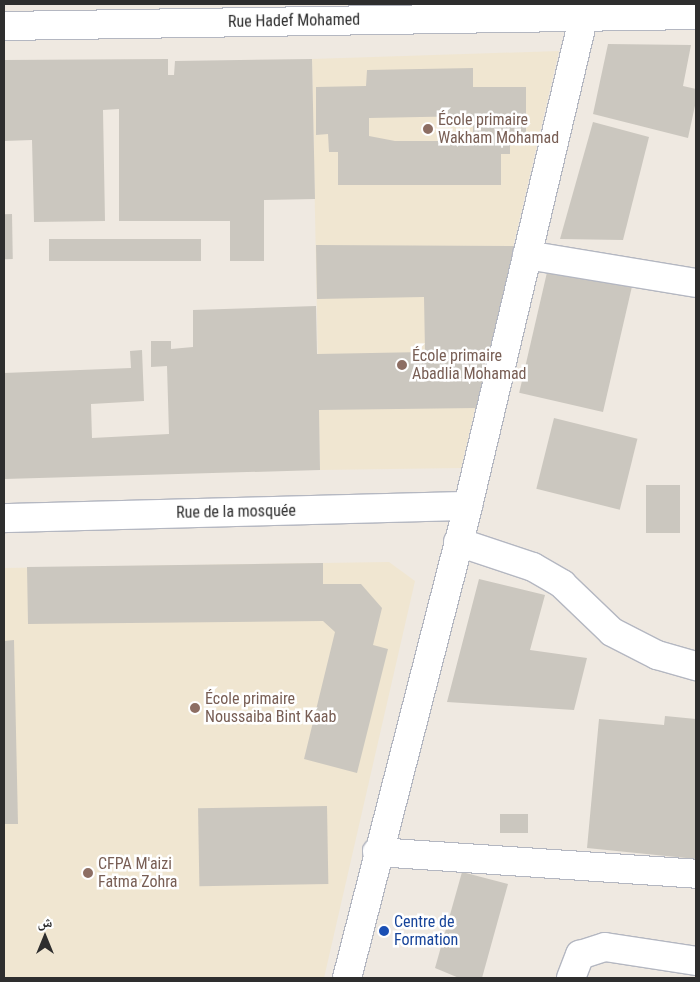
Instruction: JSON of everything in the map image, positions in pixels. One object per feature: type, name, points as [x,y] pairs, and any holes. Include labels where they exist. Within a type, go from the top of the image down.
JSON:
[{"type":"street","name":"Rue Hadef Mohamed","points":[[4,26],[489,10],[584,15],[696,15]]},
{"type":"street","points":[[346,978],[377,852],[468,506],[584,15]]},
{"type":"street","points":[[527,255],[696,283]]},
{"type":"street","name":"Rue de la mosquée","points":[[4,518],[468,506]]},
{"type":"street","points":[[458,542],[533,566],[562,584],[612,632],[657,655],[696,666]]},
{"type":"street","points":[[377,852],[696,874]]},
{"type":"street","points":[[570,978],[580,955],[605,947],[696,961]]},
{"type":"shaded area","points":[[559,51],[461,468],[320,470],[312,59]]},
{"type":"shaded area","name":"École primaire Noussaiba Bint Kaab","points":[[389,562],[415,581],[324,978],[4,978],[4,568]]},
{"type":"building","points":[[608,44],[691,45],[683,86],[696,89],[696,101],[688,138],[593,114]]},
{"type":"building","points":[[168,59],[168,75],[174,75],[175,61],[312,59],[315,199],[264,200],[264,261],[230,261],[230,221],[119,221],[119,109],[103,110],[105,221],[34,222],[32,140],[4,141],[4,60]]},
{"type":"building","points":[[473,68],[473,87],[526,87],[526,137],[510,138],[510,154],[501,154],[501,185],[338,185],[338,152],[329,152],[328,134],[316,135],[316,87],[366,86],[367,70]],"holes":[[[473,116],[473,133],[445,141],[395,141],[369,136],[369,118]]]},
{"type":"building","points":[[593,122],[649,137],[623,240],[560,239]]},
{"type":"building","points":[[4,214],[12,214],[13,259],[5,259]]},
{"type":"building","points":[[49,239],[201,239],[201,261],[49,261]]},
{"type":"building","points":[[316,245],[517,246],[476,408],[319,410],[320,470],[4,479],[4,373],[131,368],[130,351],[142,350],[144,401],[91,404],[92,438],[169,434],[167,366],[151,367],[151,341],[171,341],[171,349],[193,347],[193,310],[316,306],[317,354],[425,352],[424,297],[317,299]]},
{"type":"building","points":[[548,268],[632,287],[603,412],[519,393]]},
{"type":"building","points":[[554,418],[637,439],[620,510],[536,489]]},
{"type":"building","points":[[646,485],[680,485],[680,533],[646,533]]},
{"type":"building","points":[[323,563],[323,584],[361,584],[382,608],[373,645],[388,649],[357,773],[304,759],[335,632],[323,621],[28,624],[27,567]]},
{"type":"building","points":[[479,579],[545,595],[530,650],[587,658],[574,710],[447,702]]},
{"type":"building","points":[[14,640],[18,824],[4,824],[4,641]]},
{"type":"building","points":[[665,716],[696,719],[696,859],[587,848],[599,719],[664,725]]},
{"type":"building","points":[[327,806],[328,884],[199,886],[198,808]]},
{"type":"building","points":[[500,814],[528,814],[528,833],[500,833]]},
{"type":"building","points":[[462,872],[508,884],[482,978],[459,978],[435,968]]},
{"type":"place","name":"École primaire Wakham Mohamad","points":[[428,129]]},
{"type":"place","name":"École primaire Abadlia Mohamad","points":[[402,365]]},
{"type":"place","name":"École primaire Noussaiba Bint Kaab","points":[[195,708]]},
{"type":"place","name":"CFPA M'aizi Fatma Zohra","points":[[88,873]]},
{"type":"place","name":"Centre de Formation","points":[[384,931]]}]
